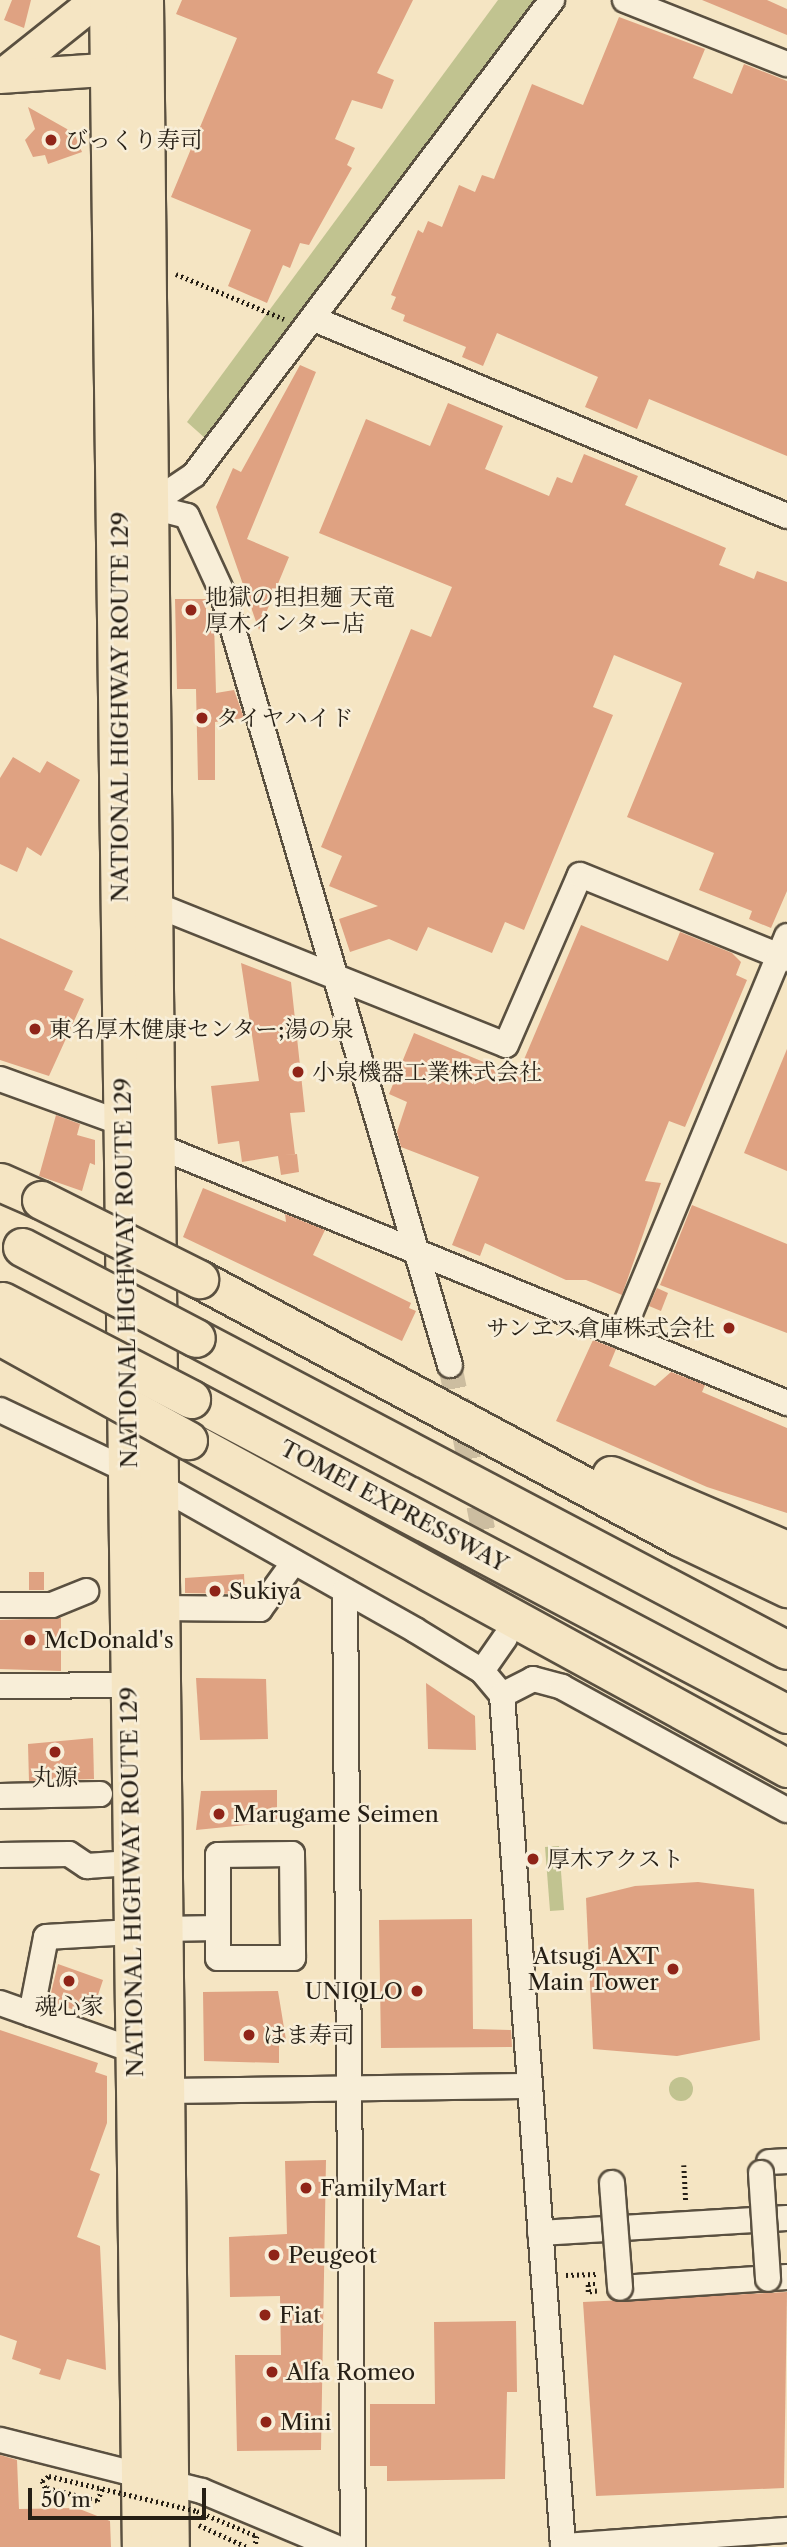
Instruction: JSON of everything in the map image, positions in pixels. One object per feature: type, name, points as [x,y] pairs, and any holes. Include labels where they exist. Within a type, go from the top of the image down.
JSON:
[{"type":"highway","name":"NATIONAL HIGHWAY ROUTE 129","points":[[108,0],[127,68],[146,261],[134,506],[151,903],[139,1134]]},
{"type":"highway","name":"NATIONAL HIGHWAY ROUTE 129","points":[[141,2547],[153,2480],[163,2091],[147,1930],[131,1864],[130,1685],[143,1478],[127,68],[144,0]]},
{"type":"highway","points":[[0,1182],[506,1428],[787,1550]]},
{"type":"highway","points":[[0,1237],[787,1650]]},
{"type":"highway","points":[[199,1279],[680,1537],[787,1588]]},
{"type":"highway","name":"TOMEI EXPRESSWAY","points":[[0,1300],[787,1714]]},
{"type":"highway","points":[[0,1336],[787,1768]]},
{"type":"highway","name":"NATIONAL HIGHWAY ROUTE 129","points":[[143,1478],[159,1608],[147,1930],[133,2050],[153,2480],[170,2547]]},
{"type":"main road","points":[[1,75],[97,0]]},
{"type":"main road","points":[[1,75],[127,68]]},
{"type":"street","points":[[134,506],[194,475],[552,0]]},
{"type":"street","points":[[625,0],[787,64]]},
{"type":"street","points":[[314,319],[787,516]]},
{"type":"street","points":[[134,506],[187,516],[201,537],[341,982],[412,1249],[450,1365]]},
{"type":"street","points":[[151,903],[341,982],[506,1045],[580,876],[784,950],[621,1335]]},
{"type":"street","points":[[0,1079],[787,1403]]},
{"type":"street","points":[[0,1410],[143,1478],[294,1562],[482,1671],[502,1695],[563,2546],[787,2530]]},
{"type":"street","points":[[159,1608],[260,1609],[294,1562]]},
{"type":"street","points":[[0,1605],[52,1605],[86,1591]]},
{"type":"street","points":[[345,1591],[347,2091],[353,2547]]},
{"type":"street","points":[[482,1671],[505,1638]]},
{"type":"street","points":[[502,1695],[533,1679],[562,1687],[787,1810]]},
{"type":"street","points":[[0,1686],[130,1685]]},
{"type":"street","points":[[0,1796],[100,1794]]},
{"type":"street","points":[[0,1855],[69,1854],[88,1866],[131,1864]]},
{"type":"street","points":[[292,1854],[293,1958],[218,1958],[218,1928],[218,1855],[292,1854]]},
{"type":"street","points":[[30,2014],[46,1937],[218,1928]]},
{"type":"street","points":[[0,2003],[133,2050]]},
{"type":"street","points":[[163,2091],[347,2091],[529,2086]]},
{"type":"street","points":[[612,2183],[620,2288],[644,2291],[736,2285],[778,2278],[772,2165]]},
{"type":"street","points":[[540,2233],[787,2218]]},
{"type":"street","points":[[0,2440],[153,2480],[335,2547]]},
{"type":"path","points":[[146,261],[286,320]]},
{"type":"path","points":[[684,2165],[687,2209]]},
{"type":"path","points":[[563,2275],[601,2273]]},
{"type":"path","points":[[97,2501],[48,2489],[42,2481],[49,2476],[197,2511],[257,2536],[255,2547]]},
{"type":"path","points":[[203,2529],[247,2547]]},
{"type":"green space","points":[[498,0],[537,0],[206,439],[187,422]]},
{"type":"green space","points":[[559,1846],[564,1910],[550,1911],[545,1847]]},
{"type":"green space","points":[[681,2077],[689,2081],[693,2089],[689,2097],[681,2101],[673,2097],[669,2089],[673,2081]]},
{"type":"building","points":[[12,0],[31,0],[24,28],[4,20]]},
{"type":"building","points":[[182,0],[413,0],[377,73],[394,80],[382,109],[352,100],[335,139],[355,148],[347,165],[352,168],[309,245],[300,243],[290,268],[283,265],[267,303],[228,286],[251,230],[171,197],[237,38],[176,14]]},
{"type":"building","points":[[702,0],[767,0],[787,9],[787,35]]},
{"type":"building","points":[[619,17],[705,49],[693,78],[732,94],[744,64],[787,81],[787,456],[649,399],[637,429],[585,407],[598,377],[497,333],[483,366],[462,357],[466,347],[403,321],[405,315],[391,309],[396,297],[391,295],[418,230],[423,233],[428,221],[442,227],[459,185],[475,192],[482,175],[494,179],[532,84],[583,105]]},
{"type":"building","points":[[28,107],[74,133],[82,152],[48,164],[45,155],[33,157],[25,140],[35,129]]},
{"type":"building","points":[[300,365],[316,372],[247,539],[289,557],[259,630],[216,507],[233,468],[241,472]]},
{"type":"building","points":[[448,403],[503,426],[485,469],[549,496],[557,477],[572,483],[584,454],[638,476],[625,505],[726,548],[719,565],[754,579],[757,571],[787,582],[787,891],[771,928],[749,919],[752,911],[699,890],[714,853],[627,817],[682,683],[614,655],[593,707],[613,715],[524,930],[505,922],[492,953],[428,927],[417,951],[389,939],[350,952],[339,919],[378,906],[329,886],[342,856],[321,847],[411,629],[431,637],[452,587],[319,533],[366,419],[430,446]]},
{"type":"building","points":[[175,599],[206,599],[206,621],[214,621],[216,693],[234,690],[244,718],[215,722],[215,780],[198,780],[196,689],[177,689]]},
{"type":"building","points":[[13,757],[40,773],[47,761],[80,780],[41,856],[27,847],[17,872],[0,864],[0,778]]},
{"type":"building","points":[[581,925],[668,961],[680,932],[732,953],[741,962],[736,975],[747,980],[685,1127],[669,1121],[645,1181],[661,1183],[622,1295],[586,1280],[566,1280],[485,1243],[480,1256],[452,1245],[479,1177],[401,1147],[397,1132],[407,1102],[389,1094],[414,1033],[517,1076]]},
{"type":"building","name":"東名厚木健康センター;湯の泉","points":[[0,938],[73,971],[64,990],[84,999],[49,1076],[0,1060]]},
{"type":"building","points":[[241,963],[291,982],[305,1112],[290,1113],[295,1154],[284,1155],[297,1154],[299,1172],[281,1175],[278,1156],[242,1162],[239,1141],[218,1144],[211,1086],[259,1081]]},
{"type":"building","points":[[787,1049],[787,1171],[744,1153]]},
{"type":"building","points":[[56,1115],[80,1124],[77,1135],[95,1140],[95,1165],[90,1163],[82,1191],[39,1176]]},
{"type":"building","points":[[203,1188],[286,1222],[285,1214],[325,1230],[313,1255],[411,1303],[409,1308],[416,1311],[402,1341],[183,1237]]},
{"type":"building","points":[[692,1205],[787,1244],[787,1333],[660,1285]]},
{"type":"building","points":[[657,1288],[668,1293],[661,1311],[649,1306]]},
{"type":"building","points":[[593,1340],[616,1349],[609,1366],[655,1386],[671,1372],[705,1385],[702,1392],[787,1428],[787,1513],[707,1487],[556,1421]]},
{"type":"building","points":[[29,1572],[44,1572],[44,1590],[29,1590]]},
{"type":"building","name":"Sukiya","points":[[244,1574],[245,1594],[185,1593],[185,1578]]},
{"type":"building","name":"McDonald's","points":[[61,1618],[61,1671],[0,1669],[0,1620]]},
{"type":"building","points":[[196,1678],[266,1679],[268,1739],[200,1740]]},
{"type":"building","points":[[426,1683],[475,1716],[476,1750],[428,1749]]},
{"type":"building","points":[[93,1738],[94,1779],[29,1781],[28,1744]]},
{"type":"building","points":[[277,1790],[277,1822],[196,1830],[201,1791]]},
{"type":"building","name":"Atsugi AXT Main Tower","points":[[698,1882],[754,1889],[760,2040],[677,2056],[593,2049],[586,1898],[635,1886]]},
{"type":"building","points":[[472,1919],[473,2029],[511,2030],[512,2047],[381,2048],[379,1920]]},
{"type":"building","points":[[58,1964],[103,1980],[91,2016],[49,2001]]},
{"type":"building","points":[[278,1991],[286,2040],[279,2040],[279,2063],[204,2061],[203,1992]]},
{"type":"building","points":[[0,2030],[98,2063],[95,2072],[107,2076],[107,2123],[90,2170],[100,2174],[77,2237],[100,2246],[106,2370],[67,2359],[60,2380],[39,2374],[41,2369],[12,2359],[17,2341],[0,2335]]},
{"type":"building","points":[[326,2160],[321,2450],[237,2451],[235,2355],[281,2355],[280,2296],[230,2297],[229,2237],[287,2234],[285,2161]]},
{"type":"building","points":[[787,2292],[784,2488],[596,2496],[583,2302]]},
{"type":"building","points":[[516,2321],[517,2392],[507,2392],[505,2479],[387,2481],[387,2466],[370,2466],[370,2404],[435,2404],[434,2322]]},
{"type":"building","points":[[0,2455],[17,2460],[19,2509],[77,2508],[110,2521],[111,2547],[0,2547]]},
{"type":"tunnel","points":[[450,1365],[501,1618]]},
{"type":"place","name":"びっくり寿司","points":[[51,140]]},
{"type":"place","name":"地獄の担担麺 天竜 厚木インター店","points":[[191,610]]},
{"type":"place","name":"タイヤハイド","points":[[202,718]]},
{"type":"place","name":"東名厚木健康センター;湯の泉","points":[[35,1029]]},
{"type":"place","name":"小泉機器工業株式会社","points":[[298,1072]]},
{"type":"place","name":"サンヱス倉庫株式会社","points":[[729,1328]]},
{"type":"place","name":"Sukiya","points":[[215,1591]]},
{"type":"place","name":"McDonald's","points":[[30,1640]]},
{"type":"place","name":"丸源","points":[[55,1752]]},
{"type":"place","name":"Marugame Seimen","points":[[219,1814]]},
{"type":"place","name":"厚木アクスト","points":[[533,1859]]},
{"type":"place","name":"Atsugi AXT Main Tower","points":[[673,1969]]},
{"type":"place","name":"魂心家","points":[[69,1981]]},
{"type":"place","name":"UNIQLO","points":[[417,1991]]},
{"type":"place","name":"はま寿司","points":[[249,2035]]},
{"type":"place","name":"FamilyMart","points":[[306,2188]]},
{"type":"place","name":"Peugeot","points":[[274,2255]]},
{"type":"place","name":"Fiat","points":[[265,2315]]},
{"type":"place","name":"Alfa Romeo","points":[[272,2372]]},
{"type":"place","name":"Mini","points":[[266,2422]]}]
